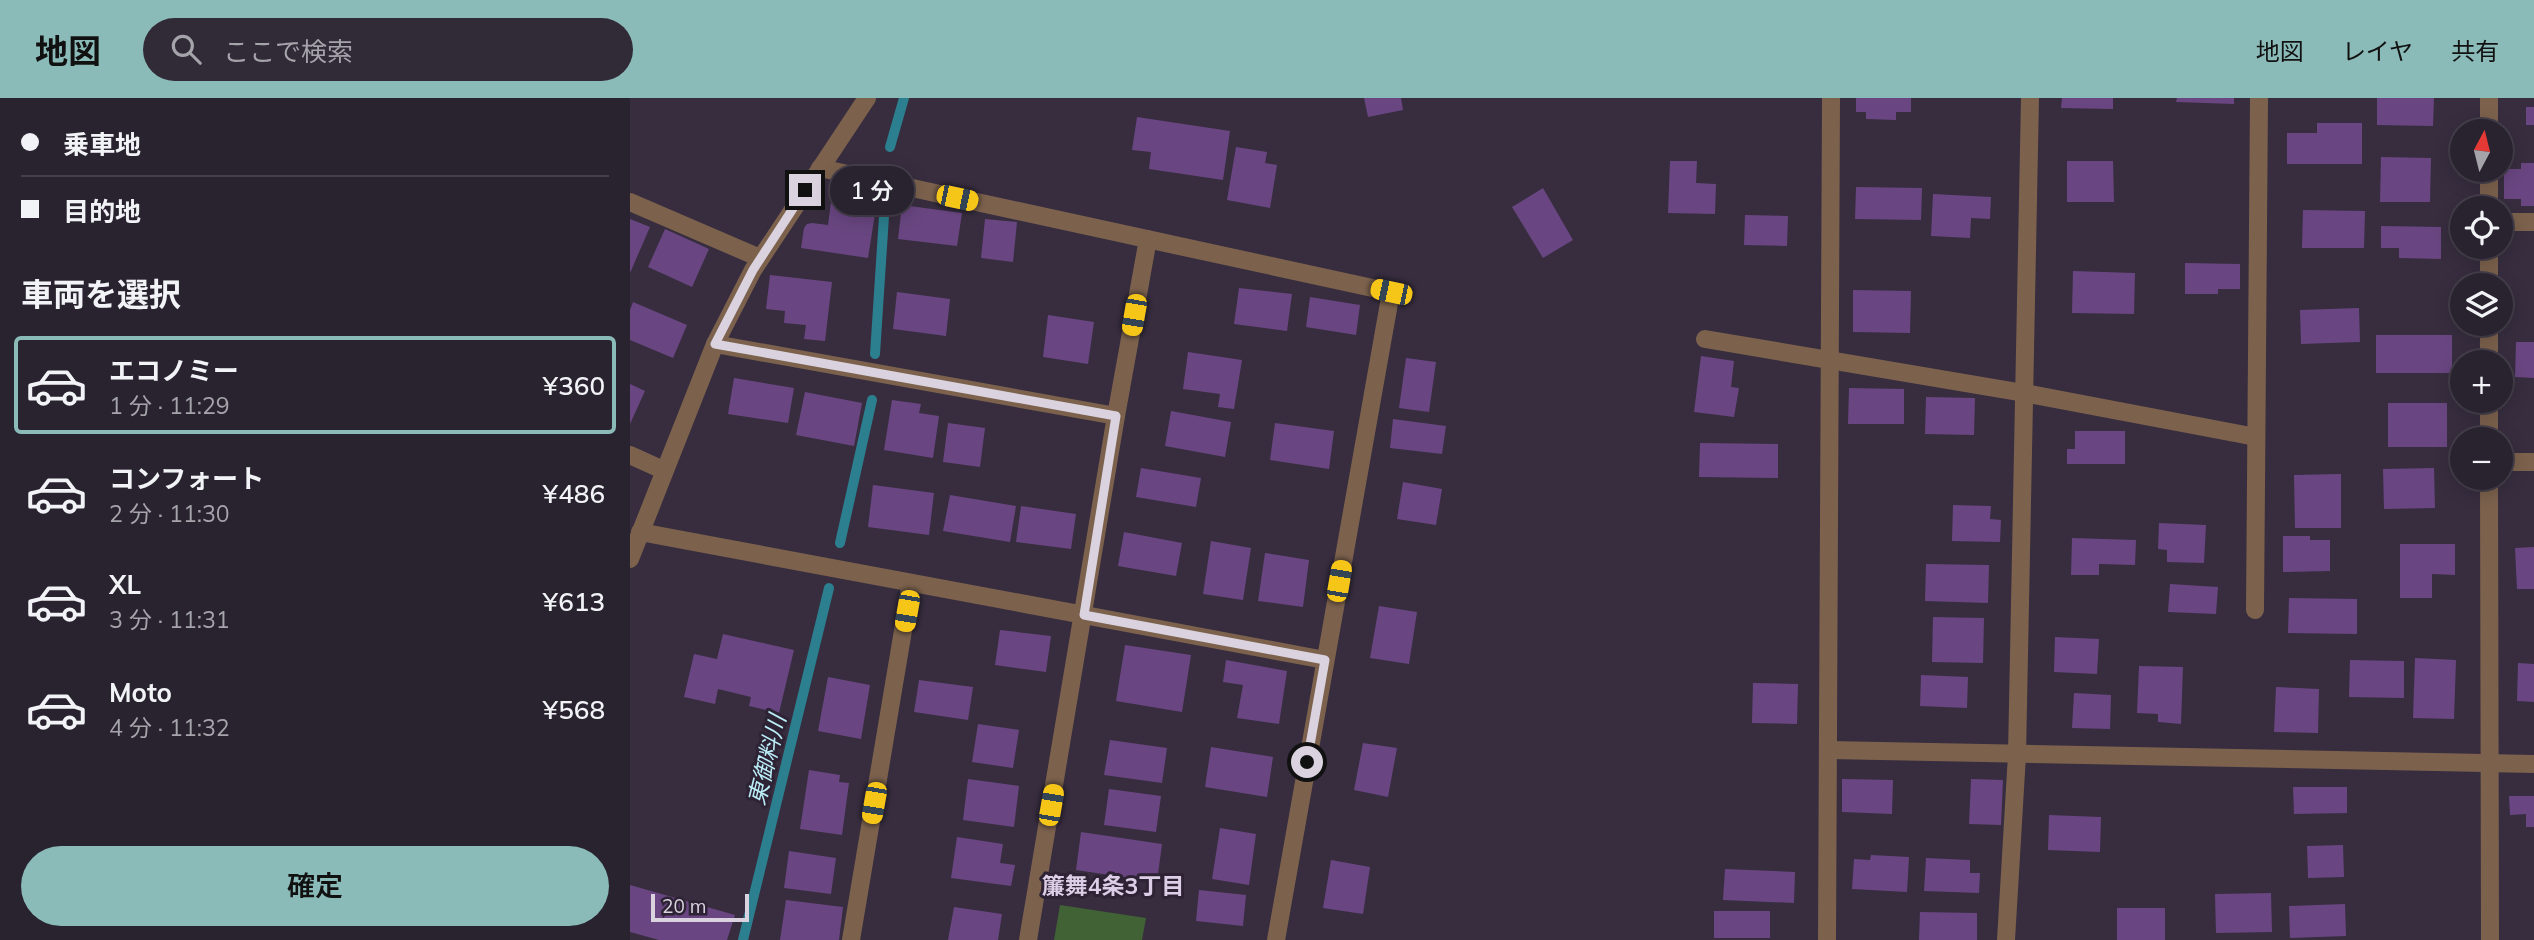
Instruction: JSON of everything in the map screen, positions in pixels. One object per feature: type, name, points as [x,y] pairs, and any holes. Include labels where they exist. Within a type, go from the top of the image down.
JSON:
[{"type":"street","points":[[630,559],[715,344],[760,258],[867,98]]},
{"type":"street","points":[[1827,940],[1831,98]]},
{"type":"street","points":[[2006,940],[2017,755],[2030,98]]},
{"type":"street","points":[[2255,610],[2259,98]]},
{"type":"street","points":[[2488,98],[2489,119]]},
{"type":"street","points":[[820,168],[1391,292],[1276,940]]},
{"type":"street","points":[[630,202],[760,258]]},
{"type":"street","points":[[2513,222],[2534,222]]},
{"type":"street","points":[[1028,940],[1148,239]]},
{"type":"street","points":[[1705,339],[2024,393],[2256,437]]},
{"type":"street","points":[[715,344],[1116,416]]},
{"type":"street","points":[[630,455],[663,470]]},
{"type":"street","points":[[2513,462],[2534,462]]},
{"type":"street","points":[[2489,490],[2490,940]]},
{"type":"street","points":[[640,532],[1325,660]]},
{"type":"street","points":[[850,940],[911,583]]},
{"type":"street","points":[[1829,750],[2534,764]]},
{"type":"green space","points":[[1060,905],[1146,918],[1142,940],[1054,940]]},
{"type":"building","points":[[1364,98],[1401,98],[1403,110],[1368,117]]},
{"type":"building","points":[[1856,98],[1911,98],[1911,112],[1896,112],[1896,120],[1866,119],[1866,112],[1856,112]]},
{"type":"building","points":[[2062,98],[2113,98],[2113,109],[2061,108]]},
{"type":"building","points":[[2177,98],[2234,98],[2234,104],[2176,102]]},
{"type":"building","points":[[2377,98],[2434,98],[2433,126],[2377,125]]},
{"type":"building","points":[[2526,107],[2534,107],[2534,125],[2526,125]]},
{"type":"building","points":[[1137,117],[1230,131],[1223,180],[1149,169],[1151,152],[1132,150]]},
{"type":"building","points":[[2317,123],[2362,123],[2362,164],[2287,164],[2287,133],[2317,133]]},
{"type":"building","points":[[1236,147],[1267,152],[1265,163],[1277,165],[1270,208],[1227,200]]},
{"type":"building","points":[[2381,157],[2431,158],[2430,202],[2380,202]]},
{"type":"building","points":[[1670,161],[1697,161],[1696,183],[1716,184],[1715,214],[1668,213]]},
{"type":"building","points":[[2067,161],[2113,161],[2114,202],[2067,202]]},
{"type":"building","points":[[2521,163],[2534,163],[2534,206],[2521,206],[2521,199],[2504,196],[2504,182],[2513,182],[2513,169],[2521,169]]},
{"type":"building","points":[[1856,187],[1922,188],[1921,220],[1855,219]]},
{"type":"building","points":[[1543,188],[1573,240],[1543,258],[1512,207]]},
{"type":"building","points":[[832,194],[877,201],[868,258],[801,248],[807,224],[828,225]]},
{"type":"building","points":[[1933,194],[1991,197],[1990,219],[1971,218],[1970,238],[1931,236]]},
{"type":"building","points":[[902,205],[962,213],[957,246],[898,239]]},
{"type":"building","points":[[2303,210],[2365,211],[2364,248],[2302,248]]},
{"type":"building","points":[[1745,215],[1788,216],[1787,246],[1744,245]]},
{"type":"building","points":[[630,219],[650,227],[630,273]]},
{"type":"building","points":[[985,219],[1017,222],[1013,262],[981,258]]},
{"type":"building","points":[[2381,226],[2441,227],[2441,259],[2399,258],[2399,248],[2381,248]]},
{"type":"building","points":[[665,229],[709,249],[692,287],[648,267]]},
{"type":"building","points":[[2185,263],[2240,264],[2240,289],[2218,289],[2218,294],[2185,294]]},
{"type":"building","points":[[2073,271],[2135,273],[2134,314],[2072,313]]},
{"type":"building","points":[[770,275],[832,282],[825,341],[804,339],[806,325],[784,323],[785,311],[766,309]]},
{"type":"building","points":[[1239,288],[1292,294],[1287,331],[1234,324]]},
{"type":"building","points":[[1853,290],[1911,291],[1910,333],[1853,332]]},
{"type":"building","points":[[897,292],[950,299],[946,336],[893,329]]},
{"type":"building","points":[[1310,297],[1360,305],[1356,335],[1306,327]]},
{"type":"building","points":[[633,302],[687,325],[673,358],[630,340],[630,310]]},
{"type":"building","points":[[2359,308],[2360,342],[2301,344],[2300,310]]},
{"type":"building","points":[[1048,315],[1094,322],[1088,364],[1043,357]]},
{"type":"building","points":[[2376,335],[2452,336],[2450,373],[2376,373]]},
{"type":"building","points":[[2516,342],[2534,342],[2534,378],[2515,377]]},
{"type":"building","points":[[1188,352],[1242,360],[1234,409],[1218,407],[1220,394],[1183,389]]},
{"type":"building","points":[[1701,356],[1734,361],[1731,387],[1739,388],[1734,417],[1694,412]]},
{"type":"building","points":[[1406,358],[1436,362],[1429,412],[1399,408]]},
{"type":"building","points":[[734,378],[794,388],[788,423],[728,414]]},
{"type":"building","points":[[630,384],[645,391],[630,424]]},
{"type":"building","points":[[1849,388],[1904,389],[1904,424],[1848,424]]},
{"type":"building","points":[[805,392],[862,403],[854,446],[796,435]]},
{"type":"building","points":[[1926,397],[1975,398],[1974,435],[1925,434]]},
{"type":"building","points":[[892,400],[921,404],[919,413],[939,416],[933,458],[884,450]]},
{"type":"building","points":[[2388,403],[2447,403],[2447,447],[2388,447]]},
{"type":"building","points":[[1171,411],[1231,422],[1225,457],[1165,446]]},
{"type":"building","points":[[1393,419],[1446,426],[1442,454],[1390,448]]},
{"type":"building","points":[[948,423],[985,428],[980,467],[943,462]]},
{"type":"building","points":[[1275,423],[1334,431],[1329,469],[1270,460]]},
{"type":"building","points":[[2075,431],[2125,431],[2125,464],[2067,464],[2067,449],[2075,449]]},
{"type":"building","points":[[1700,443],[1778,444],[1778,478],[1699,477]]},
{"type":"building","points":[[1141,468],[1201,478],[1196,507],[1136,497]]},
{"type":"building","points":[[2434,468],[2435,508],[2384,509],[2383,469]]},
{"type":"building","points":[[2341,474],[2341,528],[2295,528],[2294,475]]},
{"type":"building","points":[[1403,482],[1442,489],[1436,525],[1397,519]]},
{"type":"building","points":[[873,485],[934,493],[929,535],[868,527]]},
{"type":"building","points":[[950,495],[1016,506],[1010,542],[943,531]]},
{"type":"building","points":[[1953,505],[1991,506],[1990,519],[2001,520],[2000,542],[1952,541]]},
{"type":"building","points":[[1021,506],[1076,514],[1071,549],[1016,542]]},
{"type":"building","points":[[2159,523],[2206,525],[2204,563],[2167,562],[2167,550],[2158,549]]},
{"type":"building","points":[[1124,532],[1182,543],[1176,576],[1118,566]]},
{"type":"building","points":[[2283,536],[2310,536],[2310,540],[2330,540],[2330,571],[2283,572]]},
{"type":"building","points":[[2072,538],[2136,540],[2135,565],[2099,564],[2099,575],[2071,575]]},
{"type":"building","points":[[1211,541],[1251,548],[1243,600],[1203,594]]},
{"type":"building","points":[[2400,544],[2455,544],[2455,575],[2432,574],[2432,598],[2400,598]]},
{"type":"building","points":[[2534,547],[2534,589],[2517,589],[2515,548]]},
{"type":"building","points":[[1265,553],[1309,560],[1303,607],[1258,601]]},
{"type":"building","points":[[1926,564],[1989,565],[1988,603],[1925,601]]},
{"type":"building","points":[[2170,584],[2218,587],[2216,614],[2168,612]]},
{"type":"building","points":[[2289,598],[2357,599],[2357,634],[2288,633]]},
{"type":"building","points":[[1379,606],[1417,612],[1409,664],[1370,658]]},
{"type":"building","points":[[1933,617],[1984,618],[1983,663],[1932,662]]},
{"type":"building","points":[[1000,630],[1051,636],[1046,672],[995,665]]},
{"type":"building","points":[[723,634],[794,650],[779,713],[749,706],[751,697],[718,689],[715,704],[684,697],[694,654],[717,659]]},
{"type":"building","points":[[2055,637],[2099,639],[2097,674],[2054,672]]},
{"type":"building","points":[[1125,645],[1191,655],[1182,712],[1116,701]]},
{"type":"building","points":[[2415,658],[2456,660],[2454,719],[2413,718]]},
{"type":"building","points":[[1226,660],[1287,671],[1279,724],[1237,718],[1243,685],[1223,682]]},
{"type":"building","points":[[2350,660],[2404,661],[2404,698],[2349,697]]},
{"type":"building","points":[[2518,663],[2534,664],[2534,702],[2517,701]]},
{"type":"building","points":[[2139,666],[2183,667],[2181,724],[2158,722],[2158,714],[2137,713]]},
{"type":"building","points":[[1921,675],[1968,677],[1967,708],[1920,706]]},
{"type":"building","points":[[828,677],[870,685],[861,739],[818,731]]},
{"type":"building","points":[[919,680],[973,687],[968,720],[914,712]]},
{"type":"building","points":[[1753,683],[1798,684],[1797,724],[1752,723]]},
{"type":"building","points":[[2276,687],[2319,689],[2318,733],[2274,732]]},
{"type":"building","points":[[2074,693],[2111,695],[2110,729],[2072,728]]},
{"type":"building","points":[[978,724],[1019,730],[1013,768],[972,762]]},
{"type":"building","points":[[1110,740],[1167,748],[1162,783],[1104,775]]},
{"type":"building","points":[[1363,743],[1397,748],[1388,797],[1354,790]]},
{"type":"building","points":[[1211,747],[1273,757],[1267,797],[1205,787]]},
{"type":"building","points":[[809,770],[840,775],[839,782],[849,783],[842,835],[800,829]]},
{"type":"building","points":[[968,779],[1019,786],[1014,827],[963,820]]},
{"type":"building","points":[[1842,779],[1893,780],[1892,814],[1842,812]]},
{"type":"building","points":[[1971,779],[2003,780],[2001,825],[1969,824]]},
{"type":"building","points":[[2293,787],[2347,787],[2347,813],[2294,814]]},
{"type":"building","points":[[1109,789],[1161,796],[1156,832],[1104,825]]},
{"type":"building","points":[[2509,796],[2534,796],[2534,827],[2526,827],[2526,814],[2510,815]]},
{"type":"building","points":[[2049,815],[2101,817],[2100,852],[2048,850]]},
{"type":"building","points":[[1220,828],[1256,834],[1249,885],[1212,879]]},
{"type":"building","points":[[1081,832],[1162,844],[1157,882],[1076,870]]},
{"type":"building","points":[[957,837],[1003,844],[1000,863],[1015,865],[1011,886],[951,878]]},
{"type":"building","points":[[2343,845],[2344,877],[2308,878],[2307,846]]},
{"type":"building","points":[[789,851],[836,858],[831,894],[784,888]]},
{"type":"building","points":[[1871,855],[1909,857],[1907,892],[1852,889],[1854,859],[1870,860]]},
{"type":"building","points":[[1926,858],[1970,860],[1970,873],[1980,873],[1979,893],[1924,891]]},
{"type":"building","points":[[1331,860],[1370,867],[1363,914],[1323,908]]},
{"type":"building","points":[[1725,869],[1795,872],[1794,903],[1723,900]]},
{"type":"building","points":[[630,885],[735,915],[727,940],[659,940],[630,932]]},
{"type":"building","points":[[1199,890],[1246,895],[1243,926],[1196,921]]},
{"type":"building","points":[[2271,893],[2272,932],[2216,933],[2215,894]]},
{"type":"building","points":[[786,900],[843,907],[839,940],[780,940]]},
{"type":"building","points":[[2345,904],[2346,936],[2290,938],[2289,906]]},
{"type":"building","points":[[954,907],[1002,914],[998,940],[948,940]]},
{"type":"building","points":[[2117,908],[2165,908],[2165,940],[2117,940]]},
{"type":"building","points":[[1714,911],[1770,911],[1770,938],[1714,938]]},
{"type":"building","points":[[1920,912],[1977,913],[1977,940],[1919,940]]},
{"type":"waterway","name":"東御料川","points":[[890,147],[904,98]]},
{"type":"waterway","name":"東御料川","points":[[875,354],[885,201]]},
{"type":"waterway","name":"東御料川","points":[[840,543],[872,400]]},
{"type":"waterway","name":"東御料川","points":[[743,940],[829,588]]},
{"type":"district","name":"簾舞4条3丁目","points":[[1113,886]]},
{"type":"route","points":[[805,190],[753,270],[715,344],[1116,416],[1084,615],[1325,660],[1307,762]]}]
